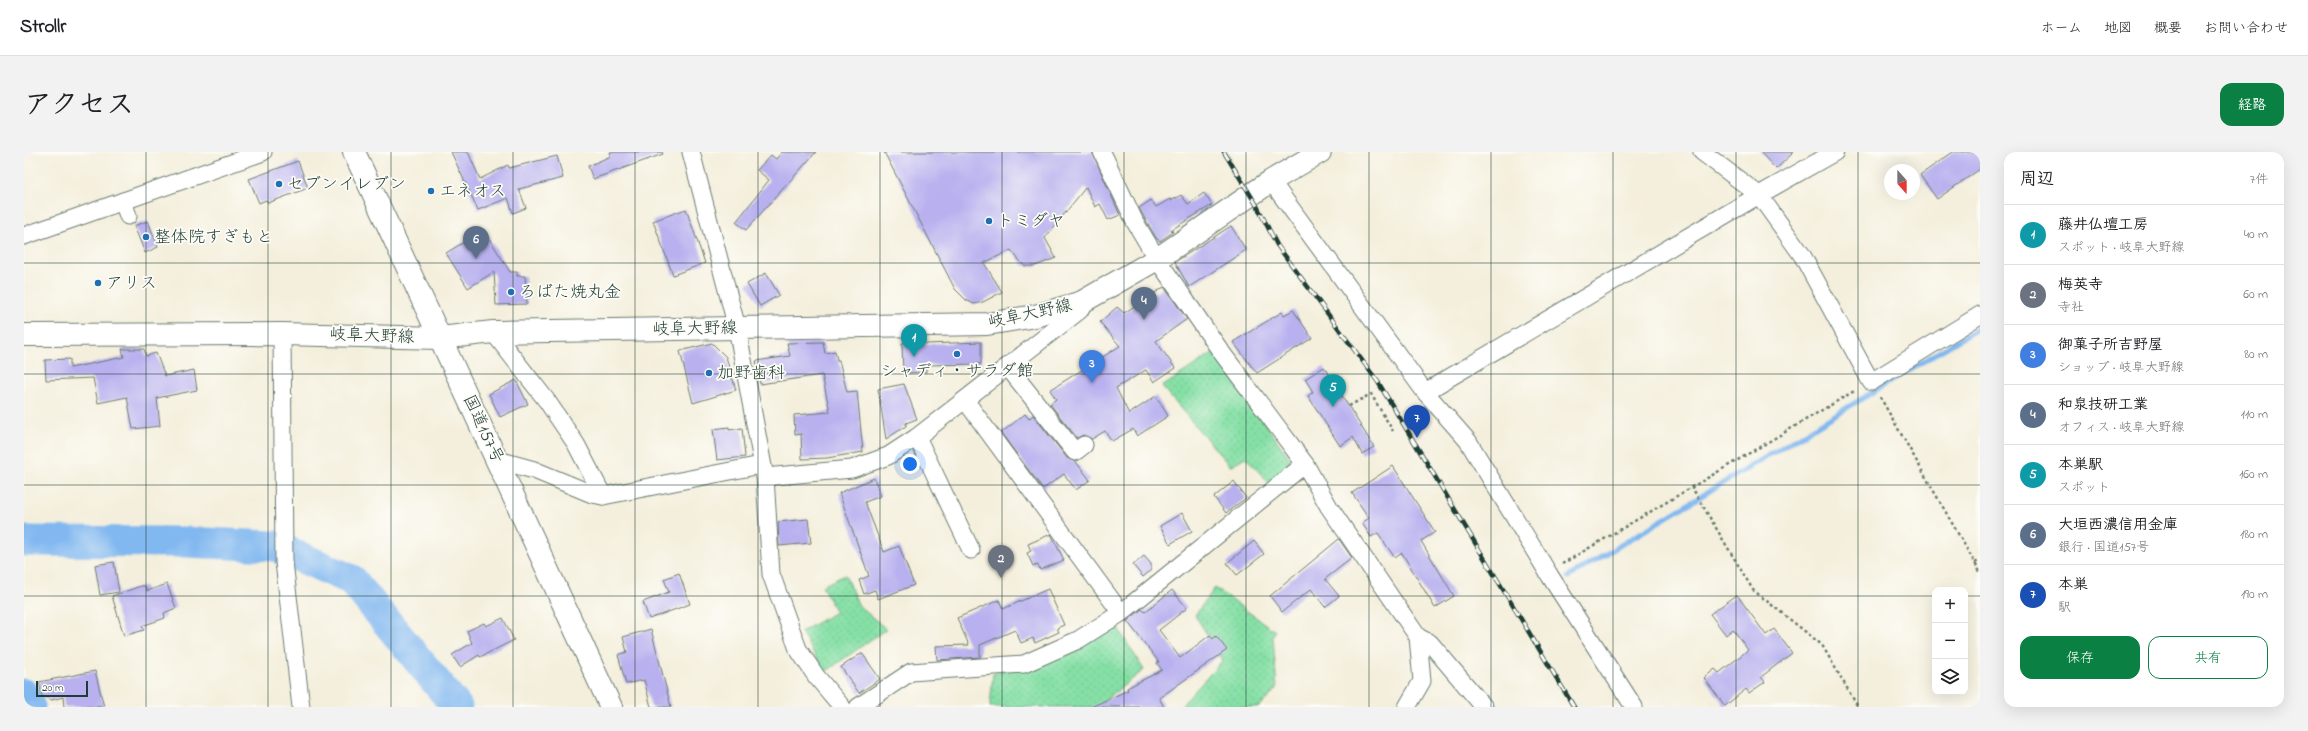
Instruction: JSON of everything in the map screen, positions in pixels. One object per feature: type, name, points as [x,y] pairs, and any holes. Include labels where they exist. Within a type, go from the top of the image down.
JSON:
[{"type":"main road","name":"国道157号","points":[[354,152],[498,460],[611,707]]},
{"type":"main road","name":"岐阜大野線","points":[[24,335],[282,334],[440,338],[493,332],[987,324],[1036,316],[1082,302],[1157,259],[1271,181],[1320,152]]},
{"type":"street","points":[[24,236],[126,208],[263,152]]},
{"type":"street","points":[[691,152],[737,328],[763,471],[771,574],[798,649],[816,676],[842,707]]},
{"type":"street","points":[[1102,152],[1135,222],[1157,259],[1222,354],[1305,464],[1329,507],[1418,638],[1422,681],[1407,707]]},
{"type":"street","points":[[1702,152],[1759,195],[1802,255],[1871,382],[1980,315]]},
{"type":"street","points":[[1425,392],[1759,195],[1835,152]]},
{"type":"street","points":[[1271,181],[1425,392],[1468,441],[1548,572],[1634,707]]},
{"type":"street","points":[[498,460],[534,470],[592,494],[603,496],[763,471],[852,469],[888,456],[917,437],[1080,310],[1082,302]]},
{"type":"street","points":[[493,332],[548,401],[576,444],[603,496]]},
{"type":"street","points":[[282,334],[284,562],[301,707]]},
{"type":"street","points":[[1008,366],[1075,452],[1084,445]]},
{"type":"street","points":[[965,400],[1121,613]]},
{"type":"street","points":[[917,437],[971,550]]},
{"type":"street","points":[[858,707],[911,672],[1024,664],[1078,640],[1121,613],[1305,464]]},
{"type":"street","points":[[1418,638],[1430,643],[1484,707]]},
{"type":"path","points":[[1548,572],[1691,486],[1871,382],[1980,572]]},
{"type":"path","points":[[1349,406],[1371,394],[1393,430]]},
{"type":"path","points":[[1691,486],[1753,590],[1822,645],[1858,707]]},
{"type":"path","points":[[1975,563],[1980,560]]},
{"type":"green space","points":[[1214,352],[1296,467],[1271,485],[1245,457],[1230,466],[1162,387]]},
{"type":"green space","points":[[845,575],[859,606],[886,629],[825,672],[801,632],[836,612],[822,586]]},
{"type":"green space","points":[[1215,588],[1275,631],[1273,637],[1277,689],[1259,707],[1180,707],[1223,660],[1195,615]]},
{"type":"green space","points":[[1116,625],[1144,670],[1101,703],[1102,707],[990,707],[993,674]]},
{"type":"building","points":[[451,152],[468,152],[480,179],[508,165],[509,168],[557,156],[563,178],[519,189],[526,208],[513,213],[508,198],[478,210]]},
{"type":"building","points":[[610,152],[662,152],[663,154],[593,179],[588,166],[611,156]]},
{"type":"building","points":[[782,152],[816,152],[746,230],[736,222],[769,180],[757,170],[771,155],[776,159]]},
{"type":"building","name":"トミダヤ","points":[[884,152],[1092,152],[1120,215],[1108,220],[1100,204],[1095,207],[1086,187],[1045,238],[1056,258],[1035,266],[1024,266],[1011,250],[984,263],[1002,292],[983,302],[974,304],[966,300],[955,289]]},
{"type":"building","points":[[1760,152],[1794,152],[1776,169]]},
{"type":"building","points":[[1953,152],[1980,152],[1980,169],[1937,199],[1920,175]]},
{"type":"building","name":"セブンイレブン","points":[[298,161],[308,188],[268,203],[266,200],[259,203],[249,179]]},
{"type":"building","points":[[1204,193],[1212,205],[1171,230],[1173,232],[1160,241],[1156,238],[1139,208],[1151,200],[1156,207],[1181,195],[1188,204]]},
{"type":"building","points":[[686,209],[705,263],[673,275],[653,221]]},
{"type":"building","name":"整体院すぎもと","points":[[148,221],[158,247],[145,253],[134,226]]},
{"type":"building","points":[[1231,226],[1246,250],[1189,287],[1175,262]]},
{"type":"building","points":[[484,230],[510,272],[517,272],[517,276],[525,276],[527,304],[496,305],[494,272],[468,288],[446,253]]},
{"type":"building","points":[[766,273],[779,295],[760,306],[747,284]]},
{"type":"building","points":[[1164,287],[1187,319],[1156,341],[1175,368],[1154,382],[1146,370],[1116,388],[1129,414],[1156,396],[1168,416],[1137,436],[1133,429],[1112,441],[1105,431],[1092,439],[1083,435],[1077,438],[1050,404],[1056,399],[1050,390],[1120,346],[1100,322],[1117,307],[1124,313]]},
{"type":"building","points":[[1293,310],[1312,338],[1257,373],[1233,342],[1282,312],[1284,315]]},
{"type":"building","points":[[925,341],[925,344],[981,342],[981,364],[926,365],[926,372],[903,373],[902,343]]},
{"type":"building","points":[[823,342],[825,353],[835,351],[837,360],[839,360],[847,392],[857,391],[863,452],[827,458],[802,459],[801,434],[795,435],[794,415],[830,412],[822,375],[760,384],[756,361],[790,356],[787,343]]},
{"type":"building","name":"加野歯科","points":[[712,343],[726,357],[736,390],[693,403],[680,351]]},
{"type":"building","points":[[122,349],[144,349],[146,356],[156,353],[165,376],[194,370],[197,390],[157,398],[160,426],[133,429],[127,397],[98,403],[93,378],[46,380],[45,360],[70,359],[70,368],[124,357]]},
{"type":"building","points":[[1324,367],[1374,447],[1362,454],[1353,437],[1340,446],[1308,396],[1313,392],[1305,379]]},
{"type":"building","points":[[516,380],[528,404],[500,417],[489,394]]},
{"type":"building","points":[[904,384],[917,419],[906,423],[906,426],[886,439],[878,389]]},
{"type":"building","points":[[1025,414],[1029,419],[1033,415],[1067,458],[1076,462],[1090,480],[1076,490],[1064,474],[1043,489],[1001,433]]},
{"type":"building","points":[[729,427],[729,430],[742,428],[745,457],[717,460],[713,429]]},
{"type":"building","points":[[1393,466],[1435,532],[1421,541],[1454,596],[1435,608],[1402,553],[1395,558],[1378,533],[1371,537],[1362,523],[1369,518],[1352,493]]},
{"type":"building","points":[[874,478],[881,496],[865,502],[884,552],[899,546],[914,585],[878,599],[875,590],[864,594],[859,580],[869,576],[839,493]]},
{"type":"building","points":[[1234,481],[1246,498],[1226,513],[1214,497]]},
{"type":"building","points":[[1182,513],[1192,531],[1170,544],[1160,526]]},
{"type":"building","points":[[808,519],[811,543],[779,546],[778,522]]},
{"type":"building","points":[[1051,534],[1064,560],[1040,570],[1038,565],[1033,566],[1027,553],[1031,551],[1028,544]]},
{"type":"building","points":[[1339,539],[1352,558],[1325,579],[1339,596],[1325,607],[1311,589],[1282,612],[1270,596]]},
{"type":"building","points":[[1254,541],[1264,554],[1237,575],[1227,563]]},
{"type":"building","points":[[1144,556],[1151,564],[1151,570],[1143,577],[1133,565]]},
{"type":"building","points":[[114,562],[119,592],[100,595],[95,565]]},
{"type":"building","points":[[679,573],[690,604],[649,619],[643,602],[669,592],[664,579]]},
{"type":"building","points":[[167,584],[176,608],[164,613],[165,618],[142,626],[144,630],[124,636],[112,596],[141,586],[145,586],[147,591]]},
{"type":"building","points":[[1048,589],[1064,625],[1057,628],[1059,632],[1035,643],[1033,638],[1021,643],[1015,630],[980,645],[980,657],[937,660],[936,646],[969,645],[957,618],[999,600],[1003,609]]},
{"type":"building","points":[[1172,590],[1187,608],[1159,630],[1180,658],[1210,635],[1213,639],[1216,636],[1227,650],[1159,698],[1164,707],[1091,707],[1128,690],[1127,688],[1162,670],[1157,663],[1159,662],[1127,621],[1142,609],[1145,612]]},
{"type":"building","points":[[1737,595],[1766,635],[1774,629],[1792,653],[1761,677],[1765,682],[1749,693],[1746,689],[1725,706],[1704,678],[1715,669],[1719,673],[1748,650],[1733,629],[1726,635],[1710,614]]},
{"type":"building","points":[[503,618],[514,640],[480,657],[479,655],[460,667],[452,655],[472,643],[467,631],[484,623],[486,626]]},
{"type":"building","points":[[651,629],[671,707],[651,707],[644,680],[626,684],[618,655],[627,652],[623,637]]},
{"type":"building","points":[[862,653],[880,679],[859,693],[841,667]]},
{"type":"building","points":[[95,671],[104,707],[64,707],[63,697],[52,700],[42,696],[39,682]]},
{"type":"waterway","points":[[1568,577],[1980,327]]},
{"type":"waterway","points":[[24,541],[184,542],[275,546],[352,580],[457,707]]},
{"type":"waterway","points":[[24,694],[30,707]]},
{"type":"railway","points":[[1224,152],[1256,204],[1277,245],[1378,382],[1574,707]]},
{"type":"place","name":"セブンイレブン","points":[[279,184]]},
{"type":"place","name":"エネオス","points":[[431,191]]},
{"type":"place","name":"トミダヤ","points":[[989,221]]},
{"type":"place","name":"整体院すぎもと","points":[[146,237]]},
{"type":"place","name":"大垣西濃信用金庫","points":[[476,259]]},
{"type":"place","name":"アリス","points":[[98,283]]},
{"type":"place","name":"ろばた焼丸金","points":[[511,292]]},
{"type":"place","name":"和泉技研工業","points":[[1144,320]]},
{"type":"place","name":"シャディ・サラダ館","points":[[957,354]]},
{"type":"place","name":"藤井仏壇工房","points":[[914,357]]},
{"type":"place","name":"加野歯科","points":[[709,373]]},
{"type":"place","name":"御菓子所吉野屋","points":[[1092,383]]},
{"type":"place","name":"本巣駅","points":[[1333,407]]},
{"type":"place","name":"本巣","points":[[1417,438]]},
{"type":"place","name":"梅英寺","points":[[1001,578]]}]
